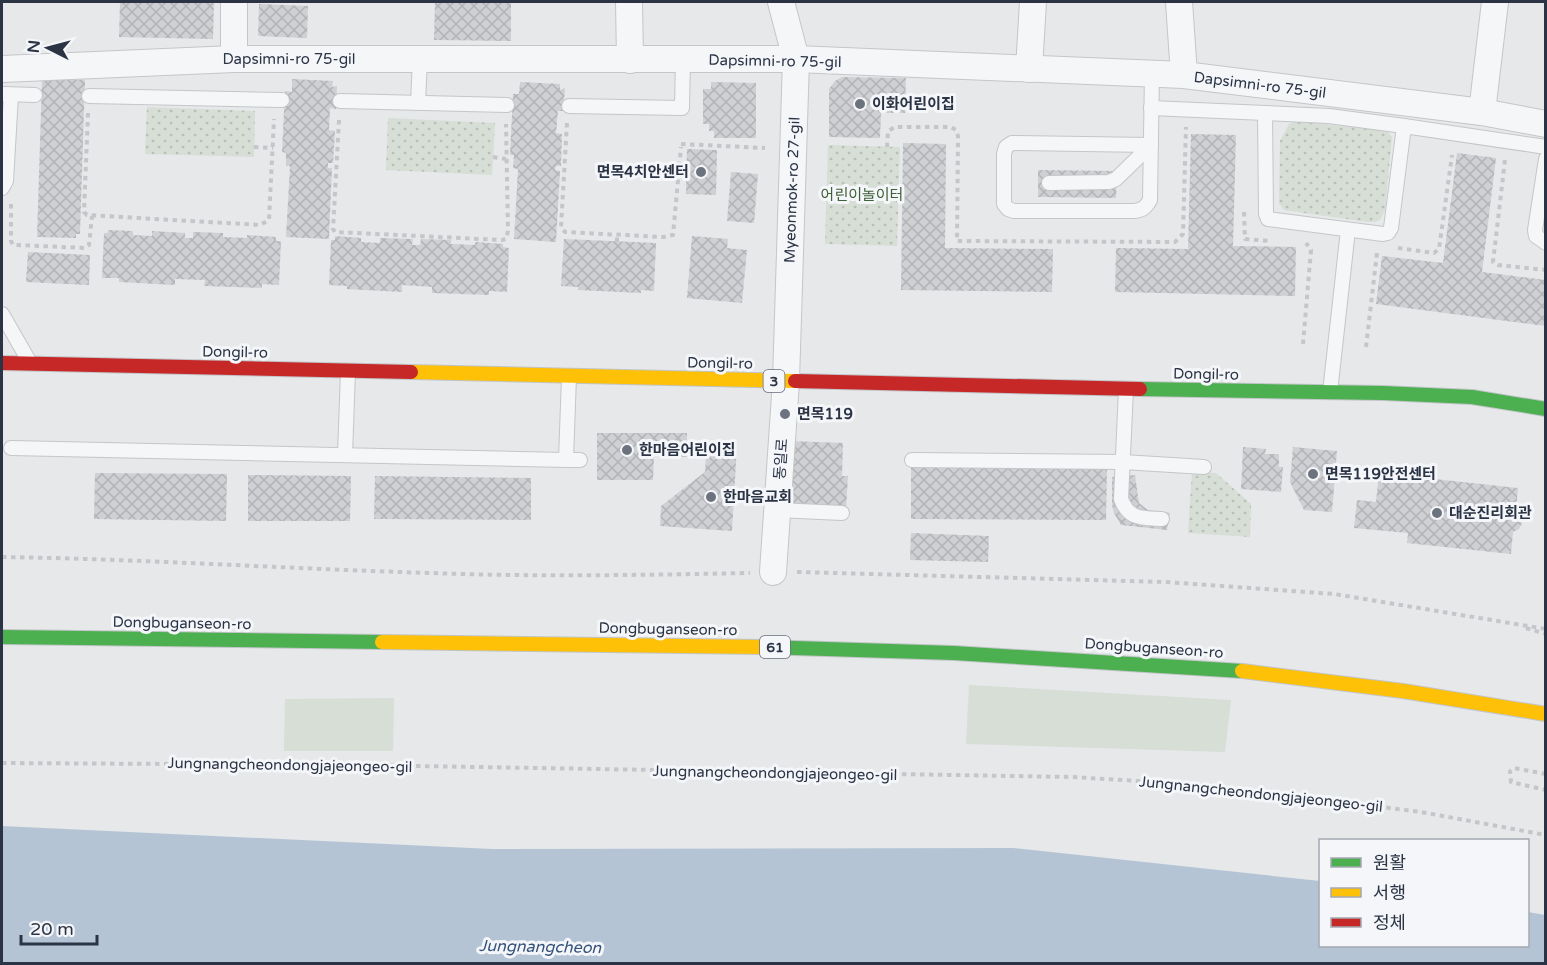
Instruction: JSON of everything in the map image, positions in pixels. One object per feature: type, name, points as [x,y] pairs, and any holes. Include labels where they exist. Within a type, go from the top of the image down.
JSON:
[{"type":"main road","name":"Dongil-ro","points":[[2,363],[1330,392],[1472,397],[1545,409]]},
{"type":"main road","name":"Dongbuganseon-ro","points":[[2,637],[750,647],[954,653],[1250,671],[1403,691],[1545,714]]},
{"type":"street","points":[[234,2],[234,59]]},
{"type":"street","points":[[629,2],[630,60]]},
{"type":"street","name":"Myeonmok-ro 27-gil","points":[[781,2],[796,60],[786,381]]},
{"type":"street","points":[[1029,69],[1033,2]]},
{"type":"street","points":[[1179,2],[1184,75]]},
{"type":"street","points":[[1482,112],[1495,2]]},
{"type":"street","name":"Dapsimni-ro 75-gil","points":[[2,69],[234,59],[796,60],[1184,75],[1482,112],[1545,124]]},
{"type":"street","name":"동일로","points":[[773,572],[786,381]]},
{"type":"lane","points":[[418,103],[420,59]]},
{"type":"lane","points":[[569,106],[682,108],[683,59]]},
{"type":"lane","points":[[1151,145],[1012,143],[1006,147],[1005,154],[1004,204],[1008,209],[1014,211],[1142,210],[1147,206],[1150,200],[1151,145],[1151,108],[1152,74]]},
{"type":"lane","points":[[2,188],[6,181],[6,95],[35,95]]},
{"type":"lane","points":[[89,96],[279,100]]},
{"type":"lane","points":[[340,101],[507,105]]},
{"type":"lane","points":[[1151,108],[1329,116],[1545,147]]},
{"type":"lane","points":[[1265,113],[1266,214],[1268,219],[1383,234],[1388,233],[1391,228],[1404,126]]},
{"type":"lane","points":[[1049,183],[1109,182],[1116,179],[1151,145]]},
{"type":"lane","points":[[1545,170],[1535,230],[1536,236],[1545,243]]},
{"type":"lane","points":[[1330,392],[1348,230]]},
{"type":"lane","points":[[2,314],[31,364]]},
{"type":"lane","points":[[345,455],[348,371]]},
{"type":"lane","points":[[566,460],[569,376]]},
{"type":"lane","points":[[1126,389],[1121,499],[1127,512],[1135,516],[1162,519]]},
{"type":"lane","points":[[11,448],[580,460]]},
{"type":"lane","points":[[912,460],[1123,462],[1204,467]]},
{"type":"lane","points":[[777,510],[842,513]]},
{"type":"path","points":[[89,96],[84,212],[87,215],[260,225],[269,220],[273,148],[279,100]]},
{"type":"path","points":[[340,101],[333,229],[337,233],[506,240],[508,231],[507,105]]},
{"type":"path","points":[[563,121],[568,126],[562,230],[565,232],[663,237],[673,235],[681,146],[765,148]]},
{"type":"path","points":[[887,147],[888,130],[895,127],[951,127],[956,130],[958,136],[957,241]]},
{"type":"path","points":[[254,147],[273,148]]},
{"type":"path","points":[[1394,248],[1434,253],[1439,249],[1452,155]]},
{"type":"path","points":[[493,158],[506,159]]},
{"type":"path","points":[[1505,159],[1493,262],[1498,265],[1545,270]]},
{"type":"path","points":[[11,236],[13,245],[17,246],[85,248],[89,245],[92,216]]},
{"type":"path","points":[[617,235],[617,242]]},
{"type":"path","points":[[1366,347],[1378,249]]},
{"type":"path","points":[[1513,624],[1545,634]]},
{"type":"path","name":"Jungnangcheondongjajeongeo-gil","points":[[2,763],[370,765],[1072,777],[1203,785],[1319,799],[1421,812],[1545,835]]},
{"type":"path","points":[[1545,774],[1514,768],[1510,771],[1509,776],[1511,782],[1545,790]]},
{"type":"green space","points":[[147,107],[255,111],[254,157],[145,154]]},
{"type":"green space","points":[[388,118],[495,123],[492,175],[386,170]]},
{"type":"green space","points":[[1297,121],[1388,132],[1392,137],[1385,210],[1380,220],[1367,222],[1284,210],[1279,203],[1280,141],[1289,124]]},
{"type":"green space","name":"어린이놀이터","points":[[828,145],[900,147],[897,246],[825,244]]},
{"type":"green space","points":[[1192,472],[1216,473],[1251,504],[1250,537],[1188,533]]},
{"type":"green space","points":[[969,685],[1231,700],[1225,752],[966,744]]},
{"type":"green space","points":[[394,698],[393,751],[284,751],[285,699]]},
{"type":"water","name":"Jungnangcheon","points":[[2,826],[492,849],[1013,848],[1319,881],[1319,947],[1529,947],[1529,912],[1545,915],[1545,963],[2,963]]},
{"type":"building","points":[[120,2],[214,2],[213,39],[119,37]]},
{"type":"building","points":[[435,2],[511,2],[511,41],[434,40]]},
{"type":"building","points":[[259,4],[308,6],[307,38],[258,36]]},
{"type":"building","points":[[842,77],[906,78],[905,113],[881,113],[880,138],[829,137],[829,89],[835,81]]},
{"type":"building","points":[[42,79],[85,80],[80,234],[76,234],[76,238],[37,237]]},
{"type":"building","points":[[292,79],[333,81],[332,87],[337,86],[336,109],[330,108],[329,130],[335,131],[333,163],[328,163],[328,168],[332,168],[329,239],[286,237],[290,166],[286,166],[286,153],[282,152],[285,91],[292,92]]},
{"type":"building","points":[[520,82],[560,84],[560,90],[565,88],[563,111],[558,111],[556,133],[562,134],[561,166],[556,166],[555,170],[560,171],[556,242],[514,239],[518,169],[513,168],[514,155],[510,155],[513,94],[519,94]]},
{"type":"building","points":[[711,82],[756,83],[756,138],[714,138],[714,131],[709,131],[709,124],[703,124],[703,89],[711,89]]},
{"type":"building","points":[[1191,134],[1236,135],[1233,246],[1296,247],[1295,296],[1115,292],[1116,248],[1188,249]]},
{"type":"building","points":[[903,143],[946,144],[945,248],[1053,249],[1052,292],[901,290]]},
{"type":"building","name":"면목4치안센터","points":[[687,149],[717,150],[716,195],[686,194]]},
{"type":"building","points":[[1457,153],[1496,158],[1482,272],[1546,280],[1546,326],[1376,304],[1382,256],[1443,263]]},
{"type":"building","points":[[1038,170],[1117,171],[1116,198],[1038,197]]},
{"type":"building","points":[[731,172],[758,174],[754,223],[727,221]]},
{"type":"building","points":[[108,230],[133,231],[133,235],[152,236],[152,231],[185,233],[185,238],[193,238],[193,232],[223,233],[223,237],[247,238],[247,235],[276,237],[276,241],[281,241],[279,285],[262,284],[262,288],[204,286],[205,280],[175,279],[175,285],[119,282],[119,278],[102,278],[104,233],[108,233]]},
{"type":"building","points":[[335,236],[361,238],[361,242],[380,243],[380,238],[413,239],[412,245],[420,245],[421,239],[451,240],[451,244],[475,245],[475,242],[503,244],[503,247],[509,248],[507,292],[489,291],[489,295],[432,293],[432,287],[402,285],[402,292],[347,289],[347,286],[329,285],[331,240],[335,240]]},
{"type":"building","points":[[692,236],[728,239],[727,248],[747,250],[742,303],[687,298]]},
{"type":"building","points":[[564,239],[656,243],[654,291],[641,290],[641,293],[578,290],[578,287],[561,286]]},
{"type":"building","points":[[28,252],[90,255],[89,285],[26,282]]},
{"type":"building","points":[[597,433],[687,433],[687,457],[654,456],[653,480],[597,480]]},
{"type":"building","points":[[789,441],[843,443],[842,476],[848,476],[846,509],[786,506]]},
{"type":"building","points":[[707,443],[737,445],[732,531],[660,526],[661,506],[705,472]]},
{"type":"building","points":[[1243,447],[1266,449],[1265,454],[1279,454],[1279,467],[1283,467],[1281,492],[1241,489]]},
{"type":"building","points":[[1293,447],[1337,451],[1332,512],[1304,510],[1290,482]]},
{"type":"building","points":[[911,467],[1107,468],[1106,520],[911,519]]},
{"type":"building","points":[[95,473],[227,474],[226,521],[94,519]]},
{"type":"building","name":"대순진리회관","points":[[1379,473],[1518,488],[1516,510],[1521,515],[1522,523],[1519,529],[1513,532],[1511,554],[1407,543],[1408,533],[1354,528],[1357,500],[1376,502]]},
{"type":"building","points":[[248,475],[351,476],[350,521],[248,521]]},
{"type":"building","points":[[1135,475],[1139,503],[1148,510],[1170,513],[1167,530],[1121,525],[1114,513],[1112,477]]},
{"type":"building","points":[[375,476],[531,478],[531,520],[374,519]]},
{"type":"building","points":[[911,533],[989,536],[988,562],[910,560]]},
{"type":"traffic: fast","points":[[1140,389],[1383,393],[1472,397],[1546,409]]},
{"type":"traffic: fast","points":[[2,637],[382,642]]},
{"type":"traffic: fast","points":[[762,647],[954,653],[1242,671]]},
{"type":"traffic: slow","points":[[411,372],[795,381]]},
{"type":"traffic: slow","points":[[382,642],[762,647]]},
{"type":"traffic: slow","points":[[1242,671],[1403,691],[1546,714]]},
{"type":"traffic: jam","points":[[2,363],[411,372]]},
{"type":"traffic: jam","points":[[795,381],[1140,389]]},
{"type":"place","name":"이화어린이집","points":[[860,104]]},
{"type":"place","name":"면목4치안센터","points":[[701,172]]},
{"type":"place","name":"면목119","points":[[785,414]]},
{"type":"place","name":"한마음어린이집","points":[[627,450]]},
{"type":"place","name":"면목119안전센터","points":[[1313,474]]},
{"type":"place","name":"한마음교회","points":[[711,497]]},
{"type":"place","name":"대순진리회관","points":[[1437,513]]}]
